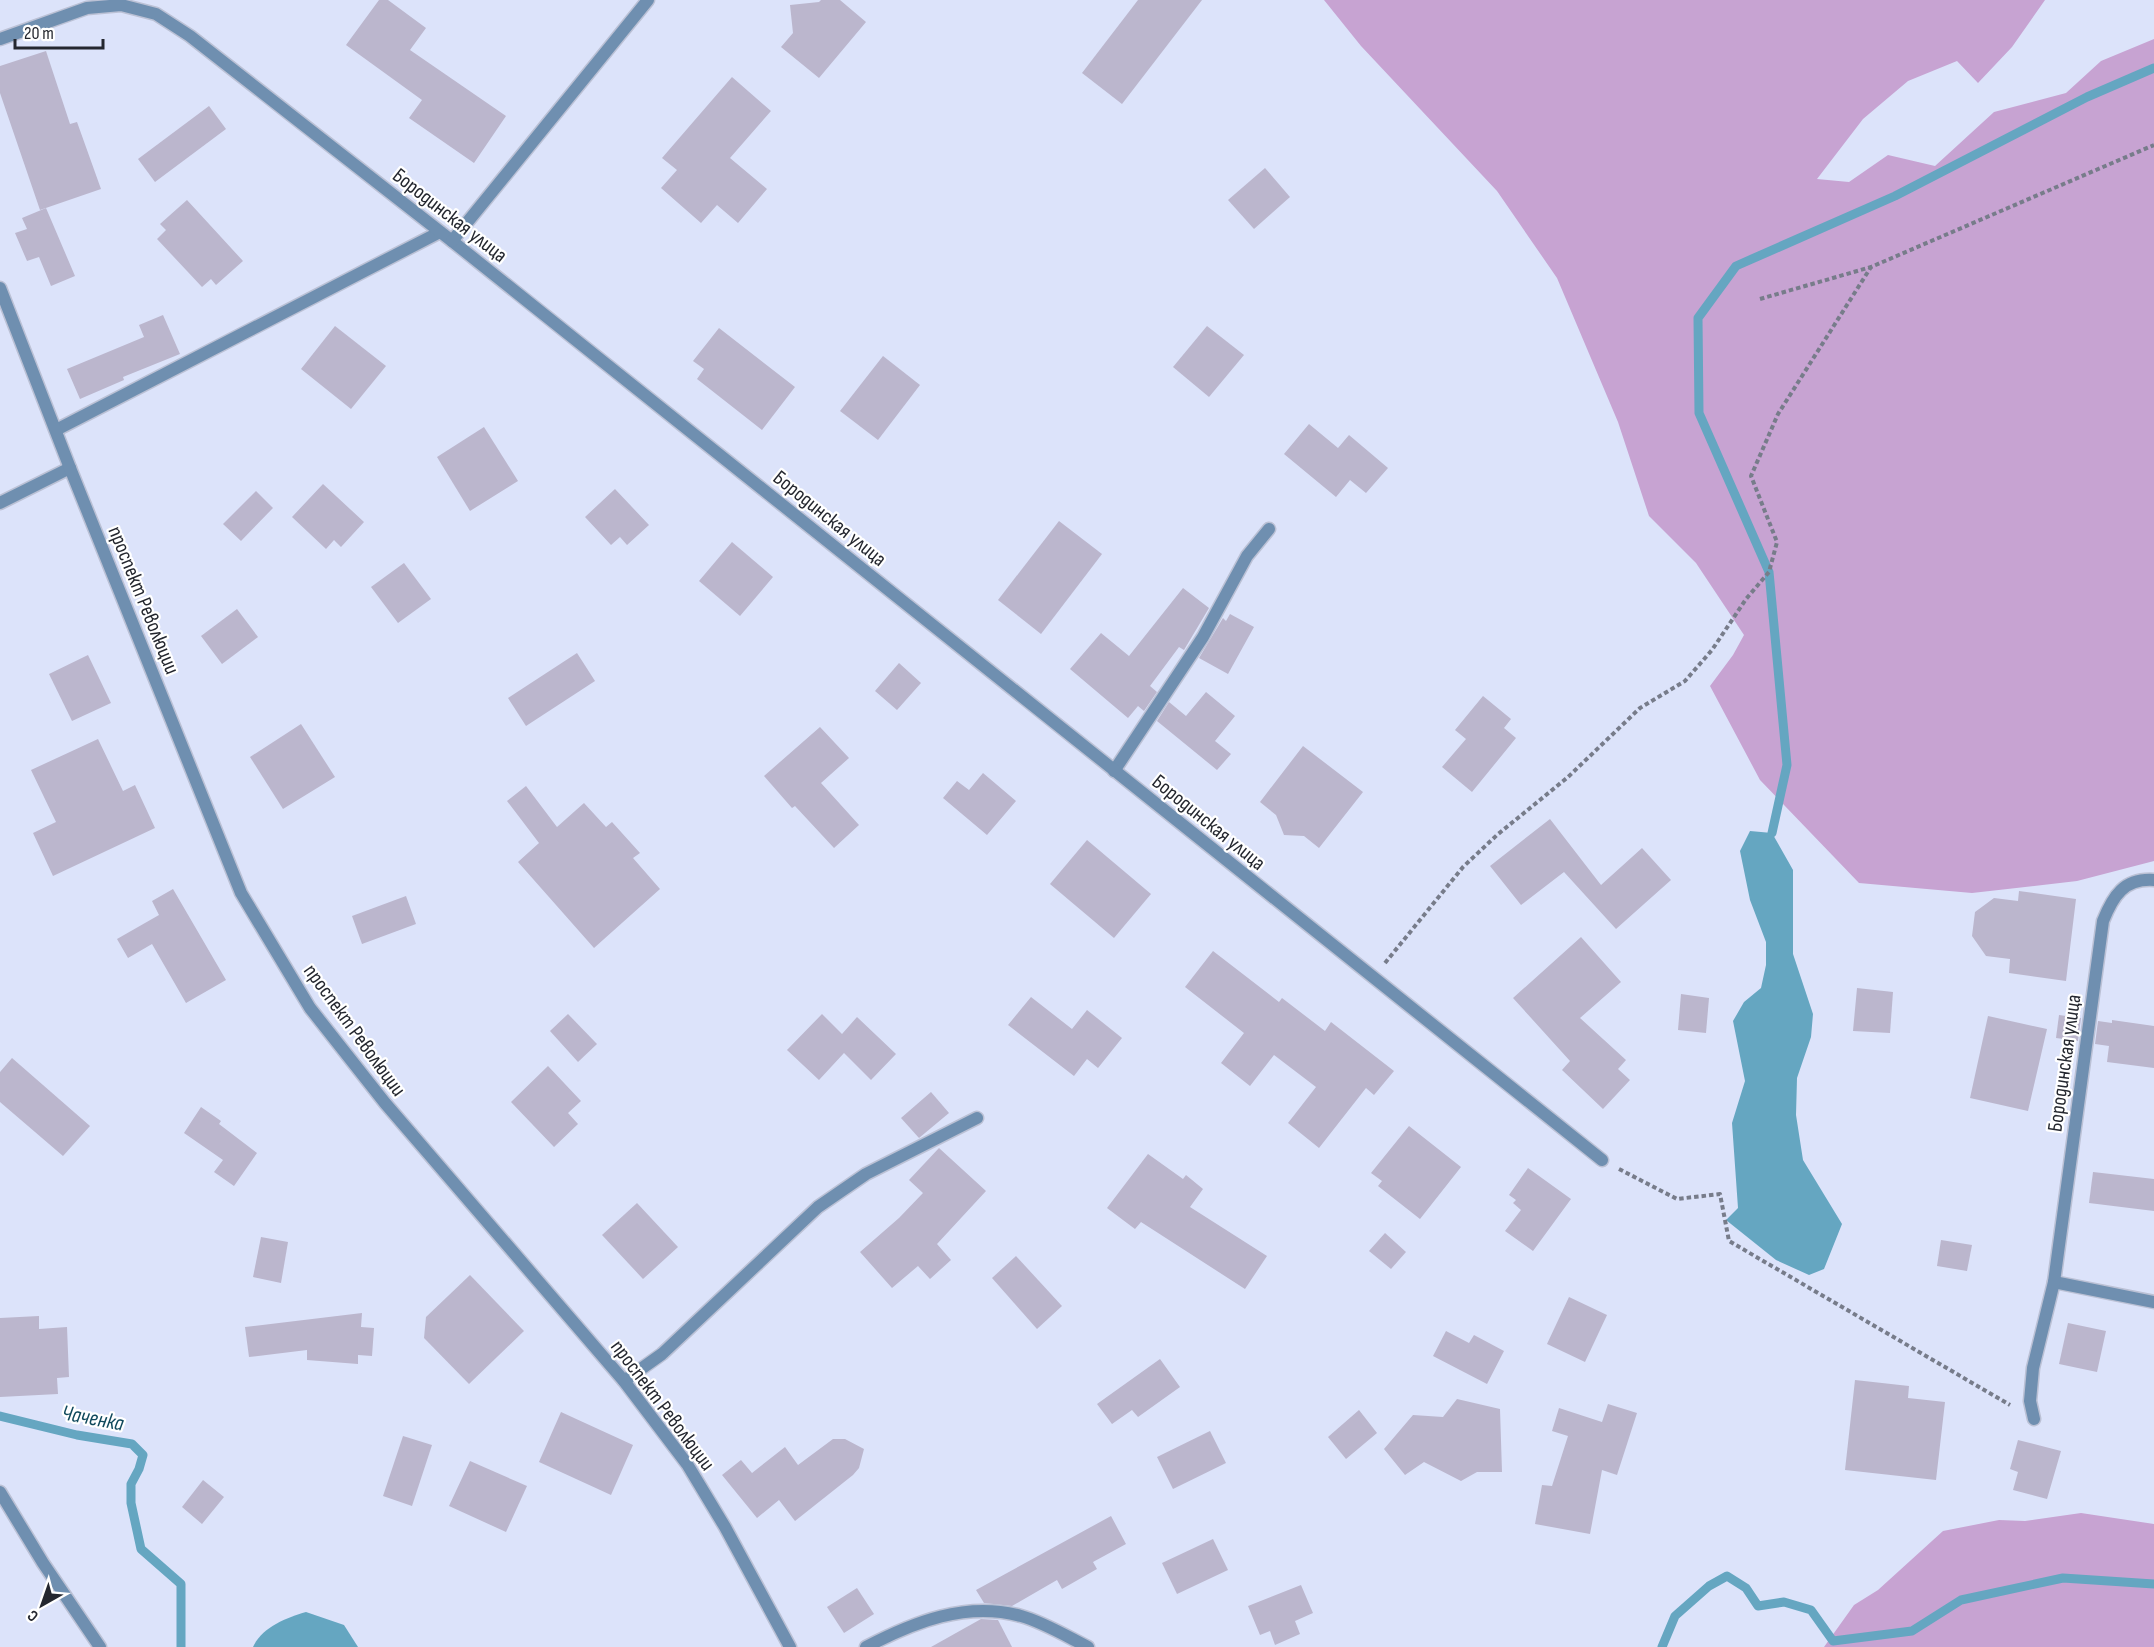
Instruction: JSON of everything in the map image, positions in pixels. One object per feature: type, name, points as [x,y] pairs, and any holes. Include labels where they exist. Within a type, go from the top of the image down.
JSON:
[{"type":"street","points":[[452,242],[648,0]]},
{"type":"street","name":"Бородинская улица","points":[[0,39],[87,8],[121,5],[156,14],[190,36],[440,232],[1602,1160]]},
{"type":"street","points":[[56,430],[440,232]]},
{"type":"street","name":"проспект Революции","points":[[0,288],[241,893],[310,1008],[384,1104],[624,1381],[687,1464],[725,1527],[790,1647]]},
{"type":"street","points":[[0,503],[70,468]]},
{"type":"street","points":[[1114,771],[1203,638],[1247,556],[1269,528]]},
{"type":"street","name":"Бородинская улица","points":[[2034,1419],[2030,1401],[2033,1368],[2054,1282],[2103,921],[2111,901],[2126,885],[2154,880]]},
{"type":"street","points":[[624,1381],[662,1354],[818,1207],[866,1174],[977,1118]]},
{"type":"street","points":[[2054,1282],[2154,1302]]},
{"type":"street","points":[[0,1492],[43,1563],[100,1647]]},
{"type":"street","points":[[866,1647],[899,1630],[938,1616],[981,1610],[1022,1616],[1088,1647]]},
{"type":"path","points":[[1760,299],[1871,267],[2154,145]]},
{"type":"path","points":[[1374,979],[1463,867],[1497,835],[1568,777],[1640,708],[1685,681],[1712,650],[1746,599],[1769,572],[1777,542],[1751,476],[1778,414],[1871,267]]},
{"type":"path","points":[[1602,1160],[1677,1198],[1720,1194],[1730,1241],[2034,1419]]},
{"type":"shaded area","points":[[1324,0],[2045,0],[2012,47],[1978,83],[1957,61],[1908,81],[1863,119],[1817,179],[1849,182],[1888,155],[1935,166],[1994,112],[2066,93],[2101,61],[2154,39],[2154,861],[2077,881],[1972,893],[1859,883],[1760,780],[1710,686],[1733,655],[1744,635],[1696,563],[1649,516],[1618,422],[1557,278],[1497,191],[1361,46]]},
{"type":"shaded area","points":[[2081,1513],[2154,1524],[2154,1647],[1824,1647],[1854,1605],[1878,1590],[1943,1531],[1999,1520],[2025,1521]]},
{"type":"water","points":[[1750,831],[1772,833],[1793,870],[1793,954],[1813,1014],[1811,1037],[1797,1078],[1796,1115],[1803,1160],[1842,1224],[1824,1269],[1809,1275],[1776,1260],[1726,1220],[1738,1208],[1732,1123],[1745,1081],[1733,1021],[1744,1002],[1761,988],[1766,965],[1766,942],[1750,900],[1740,851]]},
{"type":"water","points":[[306,1612],[344,1625],[358,1647],[253,1647],[268,1629],[283,1620]]},
{"type":"building","points":[[379,0],[388,0],[426,28],[410,50],[506,116],[474,163],[409,118],[422,100],[346,45]]},
{"type":"building","points":[[821,0],[840,0],[866,22],[819,78],[781,47],[793,33],[790,5]]},
{"type":"building","points":[[1138,0],[1202,0],[1122,104],[1082,73]]},
{"type":"building","points":[[46,51],[70,124],[77,122],[101,189],[40,210],[0,93],[0,66]]},
{"type":"building","points":[[732,77],[771,111],[730,158],[767,189],[738,223],[717,205],[701,223],[661,188],[677,170],[662,158]]},
{"type":"building","points":[[209,106],[226,129],[155,182],[138,159]]},
{"type":"building","points":[[1265,168],[1290,197],[1254,229],[1228,200]]},
{"type":"building","points":[[187,200],[243,261],[216,285],[211,279],[202,287],[157,239],[166,230],[160,224]]},
{"type":"building","points":[[46,208],[75,276],[51,286],[39,257],[27,261],[15,233],[27,229],[22,218]]},
{"type":"building","points":[[163,315],[180,354],[123,377],[124,380],[80,399],[67,369],[144,337],[139,325]]},
{"type":"building","points":[[335,326],[386,366],[351,409],[301,369]]},
{"type":"building","points":[[1207,326],[1244,355],[1209,397],[1173,367]]},
{"type":"building","points":[[719,328],[795,387],[762,430],[697,379],[704,369],[693,361]]},
{"type":"building","points":[[883,356],[920,385],[878,440],[840,411]]},
{"type":"building","points":[[1309,424],[1338,448],[1349,435],[1388,468],[1366,493],[1350,480],[1336,497],[1284,454]]},
{"type":"building","points":[[484,427],[518,481],[470,511],[437,457]]},
{"type":"building","points":[[323,484],[364,522],[341,547],[334,540],[326,549],[292,517]]},
{"type":"building","points":[[615,489],[649,525],[627,545],[620,537],[611,545],[585,517]]},
{"type":"building","points":[[256,491],[273,508],[241,541],[223,524]]},
{"type":"building","points":[[1059,521],[1102,554],[1041,634],[998,600]]},
{"type":"building","points":[[732,542],[773,577],[740,616],[699,581]]},
{"type":"building","points":[[404,563],[431,599],[398,623],[371,587]]},
{"type":"building","points":[[1183,588],[1209,608],[1184,650],[1179,647],[1150,686],[1157,692],[1144,711],[1138,706],[1128,718],[1070,669],[1101,633],[1129,656]]},
{"type":"building","points":[[237,609],[258,637],[222,664],[201,636]]},
{"type":"building","points":[[1230,614],[1254,627],[1228,674],[1199,658],[1223,618],[1226,621]]},
{"type":"building","points":[[577,653],[595,681],[526,726],[508,698]]},
{"type":"building","points":[[88,655],[111,703],[72,721],[49,674]]},
{"type":"building","points":[[899,663],[921,683],[897,710],[875,691]]},
{"type":"building","points":[[1206,692],[1235,716],[1215,741],[1231,754],[1217,770],[1157,721],[1169,702],[1186,716]]},
{"type":"building","points":[[1483,696],[1511,719],[1504,728],[1516,738],[1472,792],[1442,767],[1466,739],[1455,730]]},
{"type":"building","points":[[301,724],[335,777],[283,809],[250,757]]},
{"type":"building","points":[[820,727],[849,758],[821,783],[859,825],[834,848],[795,806],[792,808],[764,776]]},
{"type":"building","points":[[98,739],[123,791],[135,785],[155,828],[53,876],[33,833],[56,822],[31,770]]},
{"type":"building","points":[[1303,746],[1363,792],[1319,848],[1304,836],[1284,835],[1276,815],[1260,802]]},
{"type":"building","points":[[983,773],[1016,801],[987,835],[943,798],[957,781],[969,790]]},
{"type":"building","points":[[526,786],[557,827],[584,803],[606,827],[612,822],[640,853],[633,858],[660,889],[594,948],[518,862],[539,843],[507,801]]},
{"type":"building","points":[[1550,819],[1601,885],[1642,848],[1671,880],[1616,929],[1564,872],[1521,905],[1490,866]]},
{"type":"building","points":[[1087,840],[1151,894],[1114,938],[1050,884]]},
{"type":"building","points":[[173,889],[226,980],[186,1003],[152,944],[128,958],[117,939],[159,915],[152,901]]},
{"type":"building","points":[[2019,891],[2076,899],[2066,981],[2009,973],[2010,959],[1986,956],[1972,936],[1975,912],[1994,898],[2018,901]]},
{"type":"building","points":[[406,896],[416,924],[362,944],[352,916]]},
{"type":"building","points":[[1581,937],[1621,982],[1580,1018],[1626,1060],[1618,1069],[1630,1080],[1603,1109],[1562,1070],[1570,1061],[1513,998]]},
{"type":"building","points":[[1213,951],[1279,1002],[1282,998],[1325,1031],[1331,1022],[1394,1071],[1374,1095],[1366,1088],[1319,1148],[1288,1123],[1316,1087],[1274,1055],[1250,1086],[1221,1063],[1244,1033],[1185,987]]},
{"type":"building","points":[[1857,988],[1893,992],[1890,1033],[1853,1031]]},
{"type":"building","points":[[1681,994],[1709,998],[1706,1033],[1678,1030]]},
{"type":"building","points":[[1031,997],[1072,1029],[1087,1010],[1122,1038],[1098,1068],[1087,1059],[1074,1076],[1008,1025]]},
{"type":"building","points":[[568,1014],[597,1044],[578,1062],[550,1031]]},
{"type":"building","points":[[822,1014],[842,1034],[857,1017],[896,1054],[871,1080],[844,1053],[819,1080],[787,1050]]},
{"type":"building","points":[[2059,1015],[2081,1018],[2078,1041],[2056,1038]]},
{"type":"building","points":[[1988,1016],[2047,1029],[2028,1111],[1970,1098]]},
{"type":"building","points":[[2112,1020],[2154,1026],[2154,1068],[2107,1062],[2109,1046],[2095,1044],[2098,1021],[2112,1023]]},
{"type":"building","points":[[12,1058],[90,1126],[63,1156],[0,1102],[0,1072]]},
{"type":"building","points":[[548,1066],[581,1101],[568,1113],[578,1124],[554,1147],[511,1102]]},
{"type":"building","points":[[931,1092],[949,1113],[919,1138],[901,1118]]},
{"type":"building","points":[[201,1107],[221,1121],[219,1124],[257,1153],[234,1186],[214,1172],[223,1160],[184,1133]]},
{"type":"building","points":[[1409,1126],[1461,1167],[1420,1219],[1378,1186],[1382,1181],[1371,1173]]},
{"type":"building","points":[[939,1148],[986,1191],[937,1244],[951,1260],[930,1279],[918,1266],[892,1288],[860,1252],[899,1218],[923,1193],[909,1180]]},
{"type":"building","points":[[1148,1154],[1183,1179],[1186,1175],[1203,1189],[1190,1207],[1267,1256],[1245,1289],[1141,1222],[1135,1229],[1107,1208]]},
{"type":"building","points":[[1528,1168],[1571,1199],[1533,1251],[1505,1231],[1521,1210],[1513,1203],[1516,1200],[1509,1195]]},
{"type":"building","points":[[2093,1172],[2154,1179],[2154,1211],[2089,1203]]},
{"type":"building","points":[[637,1203],[678,1247],[643,1279],[602,1235]]},
{"type":"building","points":[[1385,1233],[1406,1252],[1391,1269],[1369,1251]]},
{"type":"building","points":[[261,1237],[288,1242],[281,1283],[253,1277]]},
{"type":"building","points":[[1941,1240],[1972,1245],[1967,1271],[1937,1266]]},
{"type":"building","points":[[1016,1256],[1062,1306],[1037,1329],[992,1278]]},
{"type":"building","points":[[470,1275],[524,1331],[469,1384],[424,1338],[426,1317]]},
{"type":"building","points":[[1569,1297],[1607,1315],[1585,1362],[1547,1344]]},
{"type":"building","points":[[362,1313],[361,1327],[374,1328],[372,1356],[358,1355],[358,1364],[307,1360],[307,1350],[249,1357],[245,1327]]},
{"type":"building","points":[[39,1316],[39,1329],[67,1327],[69,1377],[57,1378],[58,1394],[0,1397],[0,1318]]},
{"type":"building","points":[[2068,1323],[2106,1331],[2097,1372],[2059,1364]]},
{"type":"building","points":[[1446,1331],[1469,1343],[1474,1335],[1504,1351],[1487,1384],[1433,1356]]},
{"type":"building","points":[[1160,1359],[1180,1387],[1138,1417],[1132,1410],[1112,1424],[1097,1404]]},
{"type":"building","points":[[1855,1380],[1909,1386],[1908,1398],[1945,1402],[1936,1480],[1845,1470]]},
{"type":"building","points":[[1457,1399],[1500,1409],[1502,1472],[1477,1472],[1461,1481],[1424,1462],[1405,1475],[1384,1449],[1413,1415],[1443,1417]]},
{"type":"building","points":[[1608,1404],[1637,1413],[1617,1475],[1602,1470],[1590,1534],[1535,1524],[1542,1485],[1552,1486],[1568,1436],[1552,1431],[1559,1408],[1602,1422]]},
{"type":"building","points":[[1359,1410],[1377,1433],[1346,1459],[1328,1437]]},
{"type":"building","points":[[561,1412],[633,1445],[611,1495],[539,1462]]},
{"type":"building","points":[[1210,1431],[1226,1463],[1173,1489],[1157,1457]]},
{"type":"building","points":[[403,1436],[432,1445],[412,1506],[383,1496]]},
{"type":"building","points":[[833,1439],[845,1439],[864,1449],[859,1468],[795,1521],[779,1500],[757,1518],[722,1475],[741,1460],[752,1473],[785,1447],[798,1465]]},
{"type":"building","points":[[2018,1440],[2061,1451],[2047,1499],[2013,1490],[2018,1472],[2010,1469]]},
{"type":"building","points":[[470,1461],[527,1486],[506,1532],[449,1506]]},
{"type":"building","points":[[203,1480],[224,1497],[202,1524],[182,1507]]},
{"type":"building","points":[[1111,1516],[1126,1544],[1093,1562],[1097,1569],[1062,1589],[1057,1580],[1012,1606],[984,1603],[976,1590]]},
{"type":"building","points":[[1213,1539],[1228,1570],[1177,1594],[1162,1563]]},
{"type":"building","points":[[1301,1585],[1313,1613],[1295,1621],[1300,1634],[1275,1645],[1270,1631],[1260,1635],[1248,1606]]},
{"type":"building","points":[[857,1588],[874,1614],[844,1633],[827,1607]]},
{"type":"building","points":[[981,1619],[998,1620],[1012,1647],[931,1647]]},
{"type":"waterway","points":[[1772,833],[1787,765],[1769,572],[1699,413],[1698,318],[1736,266],[1895,196],[2087,97],[2154,68]]},
{"type":"waterway","name":"Чаченка","points":[[0,1416],[77,1435],[132,1444],[143,1455],[131,1484],[131,1503],[141,1549],[181,1584],[181,1647]]},
{"type":"waterway","points":[[1662,1647],[1675,1616],[1709,1586],[1727,1576],[1746,1588],[1758,1606],[1784,1602],[1811,1610],[1833,1641],[1912,1631],[1961,1600],[2063,1578],[2154,1584]]}]
